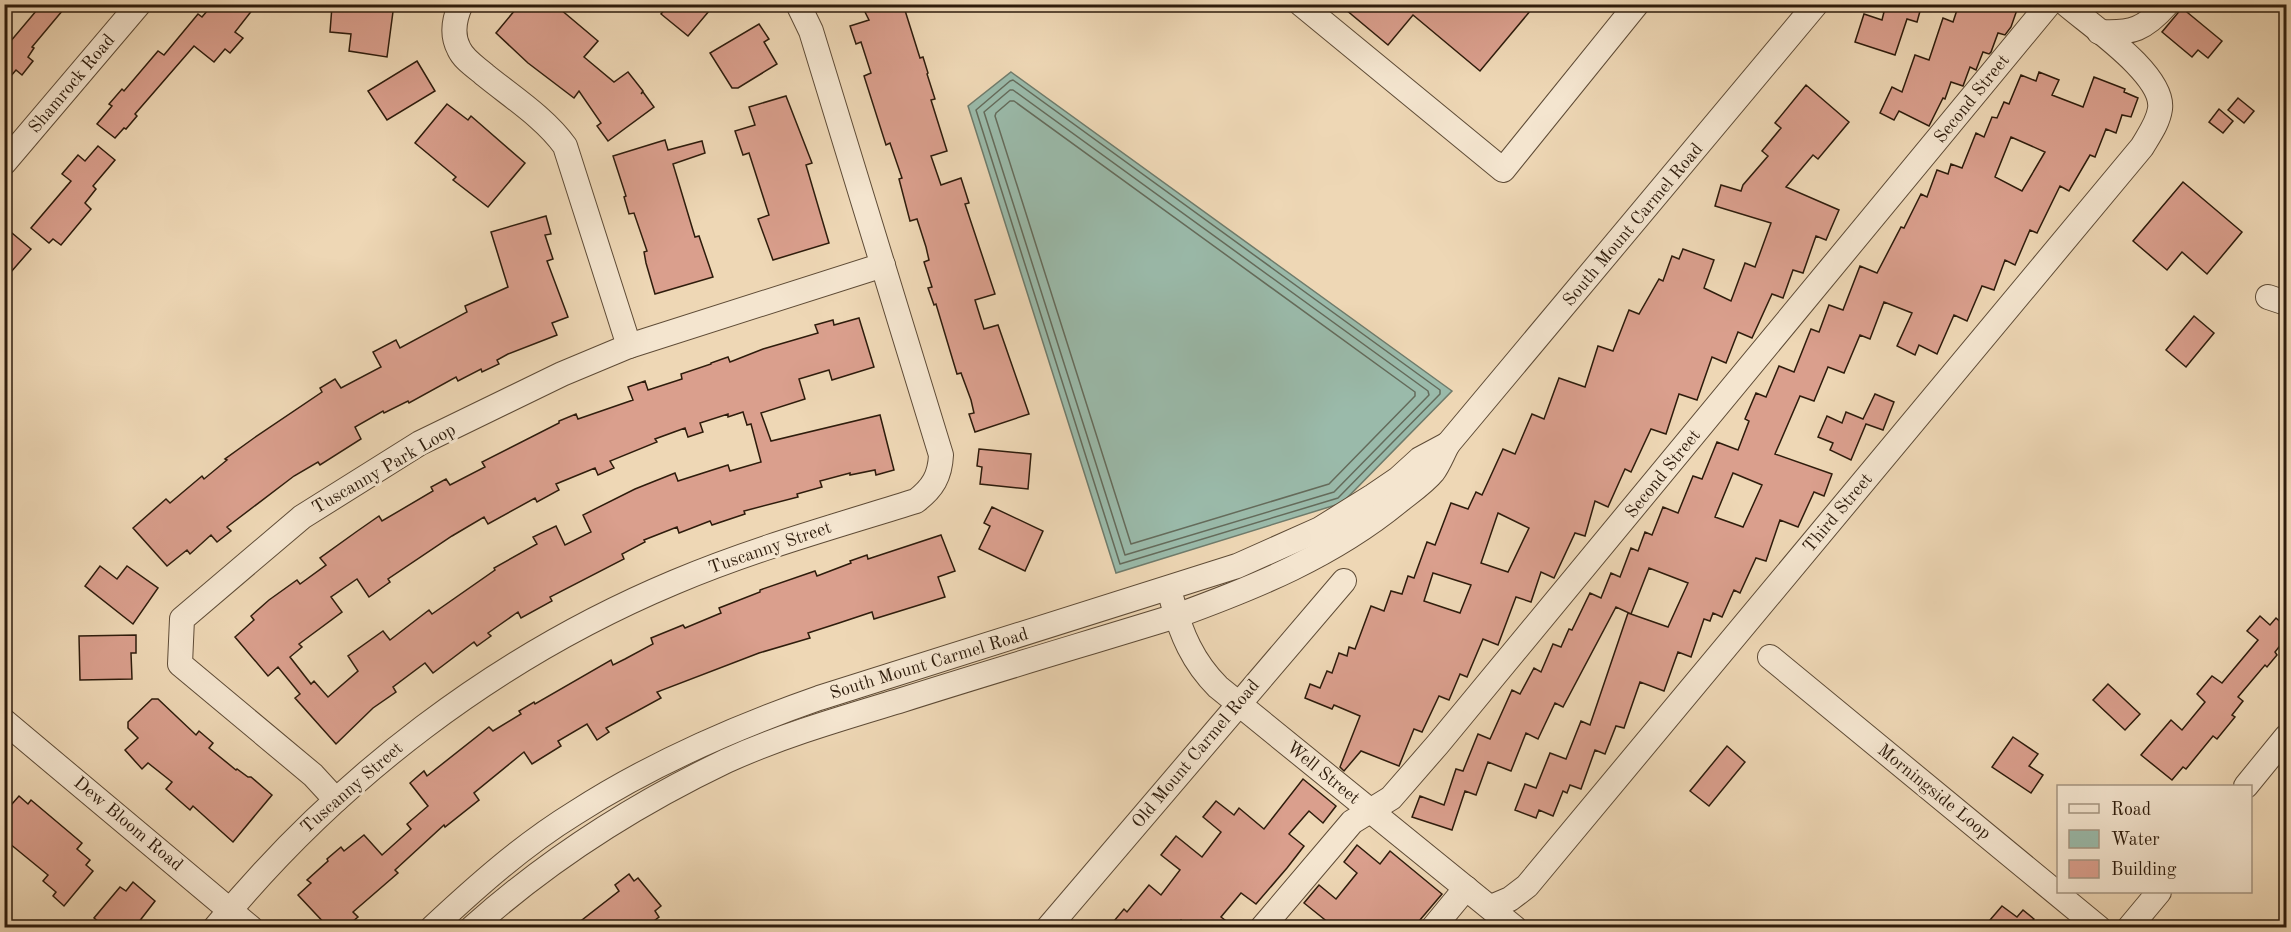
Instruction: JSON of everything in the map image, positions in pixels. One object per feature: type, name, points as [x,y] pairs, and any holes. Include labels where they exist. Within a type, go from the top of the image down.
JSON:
[{"type":"street","name":"Shamrock Road","points":[[4,163],[13,136],[139,4]]},
{"type":"street","points":[[461,4],[456,13],[454,31],[459,51],[549,128],[565,146],[629,346]]},
{"type":"street","name":"Tuscanny Street","points":[[223,919],[284,849],[336,800],[439,715],[512,666],[568,634],[676,581],[796,538],[916,501],[928,492],[936,481],[941,468],[941,455],[811,31],[798,4]]},
{"type":"street","points":[[1301,4],[1503,170],[1636,4]]},
{"type":"street","name":"South Mount Carmel Road","points":[[472,927],[545,867],[591,836],[673,788],[727,761],[801,731],[1176,616],[1283,574],[1334,547],[1383,514],[1433,472],[1448,444],[1816,4]]},
{"type":"street","name":"Second Street","points":[[1262,927],[1352,822],[1391,798],[1485,689],[2049,4]]},
{"type":"street","points":[[2066,4],[2099,32],[2121,33],[2135,31],[2154,18],[2167,4]]},
{"type":"street","name":"Third Street","points":[[1491,908],[1527,886],[2142,147],[2157,118],[2160,100],[2147,75],[2099,32]]},
{"type":"street","name":"Tuscanny Park Loop","points":[[336,800],[313,776],[180,664],[182,619],[302,517],[420,443],[562,374],[629,346],[883,265]]},
{"type":"street","name":"South Mount Carmel Road","points":[[432,927],[514,856],[574,813],[692,748],[752,722],[819,698],[1237,566],[1320,529],[1398,479],[1420,459],[1448,444]]},
{"type":"street","name":"Old Mount Carmel Road","points":[[1048,927],[1344,580]]},
{"type":"street","name":"Well Street","points":[[1169,589],[1186,643],[1199,666],[1218,687],[1515,927]]},
{"type":"street","name":"Morningside Loop","points":[[1770,657],[2057,893]]},
{"type":"street","name":"Dew Bloom Road","points":[[4,721],[223,919],[251,927]]},
{"type":"street","points":[[2247,785],[2286,737]]},
{"type":"street","points":[[1433,927],[1466,888]]},
{"type":"street","name":"Morningside Loop","points":[[2058,893],[2099,927]]},
{"type":"street","points":[[2129,927],[2157,893]]},
{"type":"water","points":[[1011,72],[1452,391],[1342,503],[1116,573],[968,106]]},
{"type":"building","points":[[42,4],[68,4],[32,47],[34,48],[28,57],[33,61],[22,75],[16,70],[4,84],[4,49]]},
{"type":"building","points":[[213,4],[257,4],[235,32],[243,38],[230,53],[225,49],[214,62],[194,46],[135,114],[137,116],[126,129],[124,128],[115,138],[97,124],[112,106],[109,104],[122,89],[124,91],[158,51],[164,55],[198,14],[202,17]]},
{"type":"building","points":[[346,4],[394,4],[387,57],[349,51],[351,34],[330,32],[332,6],[345,8]]},
{"type":"building","points":[[520,4],[554,4],[598,41],[584,57],[614,82],[628,72],[643,91],[641,94],[643,92],[654,107],[608,141],[597,126],[601,123],[579,91],[574,98],[528,63],[496,33]]},
{"type":"building","points":[[669,4],[715,4],[688,36],[661,14]]},
{"type":"building","points":[[861,4],[903,4],[920,58],[923,57],[928,73],[935,99],[931,100],[947,151],[931,156],[941,185],[961,178],[969,203],[965,204],[995,294],[975,300],[984,329],[998,325],[1029,414],[975,432],[969,414],[974,413],[971,400],[961,373],[957,374],[936,304],[934,305],[928,288],[932,287],[924,262],[929,260],[926,247],[917,219],[910,221],[899,179],[902,178],[890,143],[886,145],[864,76],[871,73],[861,42],[856,44],[850,26],[869,20]]},
{"type":"building","points":[[1339,4],[1536,4],[1480,71],[1413,15],[1388,45]]},
{"type":"building","points":[[1873,4],[1922,4],[1917,22],[1907,19],[1895,55],[1855,42],[1864,14],[1882,20],[1884,12],[1873,8]]},
{"type":"building","points":[[1959,4],[2019,4],[2011,27],[2005,35],[1998,33],[1991,52],[1989,54],[1983,52],[1976,70],[1970,67],[1963,86],[1951,82],[1945,99],[1943,98],[1929,126],[1899,111],[1894,120],[1880,113],[1892,87],[1902,92],[1915,55],[1929,60],[1943,18],[1953,22]]},
{"type":"building","points":[[2182,8],[2222,41],[2208,58],[2198,50],[2192,57],[2162,32]]},
{"type":"building","points":[[759,24],[769,39],[764,42],[777,64],[738,88],[732,88],[710,53]]},
{"type":"building","points":[[417,61],[435,91],[387,120],[368,91]]},
{"type":"building","points":[[2039,72],[2059,80],[2052,95],[2083,107],[2094,77],[2125,89],[2124,92],[2138,98],[2131,117],[2122,115],[2116,133],[2106,129],[2095,157],[2090,155],[2069,191],[2060,186],[2037,233],[2030,230],[2015,265],[2005,260],[1994,290],[1982,286],[1967,321],[1954,315],[1937,354],[1919,345],[1915,355],[1897,346],[1912,313],[1884,302],[1870,339],[1860,335],[1844,373],[1828,367],[1814,401],[1800,396],[1775,454],[1832,474],[1824,496],[1814,492],[1798,527],[1780,520],[1766,561],[1756,558],[1740,593],[1734,590],[1722,617],[1713,613],[1710,621],[1704,619],[1691,657],[1678,652],[1664,691],[1640,682],[1624,728],[1616,726],[1605,754],[1595,750],[1581,789],[1570,785],[1567,793],[1563,791],[1553,816],[1539,810],[1536,818],[1515,810],[1525,784],[1536,788],[1550,753],[1566,759],[1581,721],[1590,725],[1628,613],[1668,627],[1688,583],[1649,568],[1631,614],[1616,607],[1563,707],[1555,703],[1538,739],[1526,733],[1511,771],[1488,762],[1476,795],[1465,791],[1452,830],[1412,817],[1420,796],[1444,805],[1456,769],[1463,771],[1478,734],[1490,739],[1512,690],[1520,694],[1534,668],[1541,672],[1553,644],[1561,647],[1590,593],[1601,598],[1611,573],[1620,577],[1631,548],[1638,551],[1645,532],[1652,535],[1663,507],[1678,513],[1693,476],[1702,479],[1717,442],[1738,450],[1749,421],[1745,419],[1756,393],[1766,397],[1779,366],[1794,372],[1811,329],[1819,332],[1829,305],[1843,310],[1860,266],[1877,273],[1921,194],[1927,197],[1937,170],[1948,174],[1951,164],[1962,168],[1976,133],[1984,137],[1992,117],[1997,118],[2004,102],[2009,104],[2021,75],[2036,81]],"holes":[[[2011,137],[2045,152],[2022,191],[1995,177]],[[1733,473],[1762,485],[1743,527],[1715,517]]]},
{"type":"building","points":[[1806,85],[1849,122],[1818,159],[1813,155],[1786,187],[1839,210],[1826,240],[1816,236],[1803,273],[1793,270],[1783,298],[1772,294],[1752,338],[1738,332],[1726,363],[1712,357],[1697,400],[1679,394],[1666,434],[1651,429],[1631,472],[1625,469],[1608,507],[1595,501],[1585,536],[1575,533],[1554,578],[1541,572],[1531,602],[1516,597],[1498,645],[1483,639],[1467,677],[1460,674],[1449,700],[1439,696],[1422,732],[1414,729],[1399,766],[1361,751],[1344,771],[1340,767],[1360,716],[1334,705],[1332,709],[1305,698],[1310,684],[1320,688],[1327,671],[1332,673],[1339,653],[1347,656],[1349,647],[1355,649],[1371,606],[1384,611],[1391,591],[1402,594],[1408,576],[1414,578],[1427,542],[1435,545],[1451,503],[1468,509],[1476,492],[1482,495],[1503,449],[1515,454],[1532,414],[1544,419],[1559,378],[1585,387],[1598,346],[1613,351],[1629,310],[1639,314],[1659,279],[1663,281],[1672,256],[1679,259],[1683,249],[1714,260],[1704,288],[1731,301],[1745,263],[1755,267],[1771,223],[1715,206],[1721,185],[1741,191],[1743,185],[1768,156],[1762,151],[1781,128],[1775,123]],"holes":[[[1498,513],[1529,528],[1508,572],[1481,563]],[[1433,573],[1471,585],[1460,613],[1424,601]]]},
{"type":"building","points":[[786,96],[812,163],[806,165],[829,243],[773,260],[758,219],[769,215],[749,153],[743,155],[735,131],[755,125],[749,107]]},
{"type":"building","points":[[2238,98],[2254,111],[2244,123],[2228,110]]},
{"type":"building","points":[[447,104],[468,120],[471,116],[525,163],[488,207],[453,180],[456,177],[415,143]]},
{"type":"building","points":[[2219,109],[2233,121],[2223,133],[2209,122]]},
{"type":"building","points":[[665,140],[668,150],[702,141],[705,153],[673,164],[695,237],[699,236],[713,277],[655,294],[646,263],[644,252],[647,251],[634,213],[629,214],[624,197],[626,196],[613,156]]},
{"type":"building","points":[[98,146],[115,160],[93,186],[96,189],[85,203],[91,209],[61,245],[53,239],[49,243],[31,228],[71,181],[62,174],[78,155],[85,161]]},
{"type":"building","points":[[2183,182],[2242,232],[2207,274],[2182,252],[2167,270],[2133,241]]},
{"type":"building","points":[[546,216],[551,234],[545,235],[553,259],[547,261],[568,317],[552,323],[557,335],[508,354],[497,360],[499,364],[482,372],[481,369],[458,381],[456,377],[409,403],[408,401],[384,413],[383,411],[355,427],[361,439],[320,465],[318,462],[294,476],[227,527],[231,531],[217,542],[211,535],[190,554],[187,550],[167,566],[133,528],[166,499],[170,503],[202,476],[204,479],[227,460],[225,459],[322,392],[320,388],[335,379],[341,388],[381,367],[373,352],[396,340],[400,348],[467,312],[465,306],[508,287],[491,232]]},
{"type":"building","points":[[12,233],[31,249],[4,280],[4,242]]},
{"type":"building","points":[[2194,316],[2214,333],[2186,367],[2166,350]]},
{"type":"building","points":[[859,318],[874,367],[832,380],[829,370],[799,379],[805,399],[761,413],[771,441],[880,415],[894,470],[876,475],[875,470],[850,475],[850,473],[820,481],[822,487],[797,494],[798,497],[744,511],[745,514],[712,525],[710,521],[679,533],[677,527],[644,540],[645,542],[622,554],[624,559],[550,597],[552,601],[521,618],[518,612],[488,633],[491,636],[477,646],[474,642],[433,673],[425,663],[393,687],[396,692],[373,708],[336,744],[295,698],[300,694],[278,667],[268,676],[235,637],[254,620],[251,616],[269,600],[297,580],[300,584],[326,565],[320,558],[379,516],[382,521],[433,491],[431,487],[446,479],[450,485],[485,467],[482,462],[559,421],[576,414],[578,419],[633,400],[628,387],[645,381],[648,390],[682,379],[681,374],[728,357],[730,362],[763,349],[818,333],[815,325],[833,320],[834,325]],"holes":[[[743,412],[747,425],[751,424],[761,462],[730,471],[728,465],[678,481],[675,473],[635,489],[583,515],[591,532],[565,545],[556,526],[533,537],[537,544],[494,568],[495,570],[432,614],[429,610],[390,640],[383,631],[348,656],[358,671],[328,697],[314,681],[311,684],[290,657],[302,647],[299,644],[342,612],[331,597],[357,579],[369,597],[390,582],[388,579],[452,536],[484,517],[488,524],[535,498],[537,502],[559,490],[556,484],[595,468],[598,475],[614,468],[610,461],[657,442],[655,439],[685,428],[688,437],[703,432],[700,423],[728,414],[728,417]]]},
{"type":"building","points":[[1875,394],[1894,402],[1883,430],[1866,424],[1851,460],[1830,450],[1833,443],[1818,437],[1827,416],[1842,423],[1846,412],[1863,419]]},
{"type":"building","points":[[979,449],[1031,454],[1028,489],[980,484],[982,467],[977,466]]},
{"type":"building","points":[[992,507],[1043,531],[1025,571],[979,549],[990,526],[984,523]]},
{"type":"building","points":[[941,535],[955,571],[938,577],[945,597],[874,619],[872,612],[808,633],[810,638],[759,653],[657,692],[661,698],[606,728],[609,732],[597,740],[587,724],[558,741],[561,746],[532,764],[524,752],[474,793],[479,800],[445,827],[444,825],[395,870],[398,873],[353,912],[358,917],[346,927],[328,927],[298,895],[311,883],[307,880],[328,861],[327,859],[341,847],[344,851],[364,835],[382,855],[411,829],[407,824],[428,806],[410,783],[424,771],[427,776],[489,727],[493,731],[521,714],[519,711],[611,660],[613,665],[653,644],[651,638],[683,625],[685,628],[721,613],[719,608],[760,592],[760,590],[815,571],[817,576],[867,555],[868,559]]},
{"type":"building","points":[[100,566],[117,579],[127,566],[158,588],[133,624],[85,586]]},
{"type":"building","points":[[2260,616],[2270,625],[2276,618],[2286,627],[2286,638],[2275,652],[2277,655],[2267,667],[2265,665],[2238,697],[2243,701],[2232,715],[2235,717],[2217,739],[2213,736],[2186,769],[2183,767],[2172,780],[2141,755],[2171,720],[2182,730],[2205,702],[2197,694],[2212,676],[2222,683],[2258,640],[2247,631]]},
{"type":"building","points":[[136,635],[136,653],[131,653],[132,679],[80,680],[79,636]]},
{"type":"building","points":[[2108,684],[2140,714],[2125,730],[2093,700]]},
{"type":"building","points":[[152,699],[158,699],[196,735],[199,731],[213,743],[209,748],[236,770],[251,777],[272,795],[233,842],[193,806],[190,810],[166,789],[172,782],[148,763],[142,769],[125,750],[138,738],[128,728],[128,722]]},
{"type":"building","points":[[2013,737],[2038,754],[2029,766],[2043,775],[2031,793],[1992,767]]},
{"type":"building","points":[[1727,746],[1745,762],[1709,806],[1690,791]]},
{"type":"building","points":[[1303,779],[1336,806],[1323,823],[1309,811],[1289,834],[1304,846],[1256,904],[1241,893],[1221,917],[1234,927],[1190,927],[1181,920],[1175,927],[1109,927],[1124,909],[1127,912],[1149,885],[1161,895],[1180,870],[1161,855],[1176,836],[1202,857],[1221,832],[1203,817],[1216,801],[1234,815],[1239,808],[1264,829]]},
{"type":"building","points":[[19,796],[28,804],[31,800],[82,843],[77,849],[90,860],[86,865],[93,871],[64,906],[53,896],[56,892],[43,881],[48,875],[4,839],[4,813]]},
{"type":"building","points":[[1357,845],[1380,864],[1390,851],[1442,894],[1414,927],[1334,927],[1304,903],[1319,885],[1336,899],[1357,873],[1344,862]]},
{"type":"building","points":[[629,874],[634,881],[638,878],[661,906],[655,911],[659,917],[646,927],[573,927],[619,891],[615,885]]},
{"type":"building","points":[[133,882],[155,901],[135,927],[105,927],[94,918],[120,887],[126,891]]},
{"type":"building","points":[[2002,906],[2017,917],[2023,910],[2034,919],[2028,926],[2030,927],[1984,927]]}]
